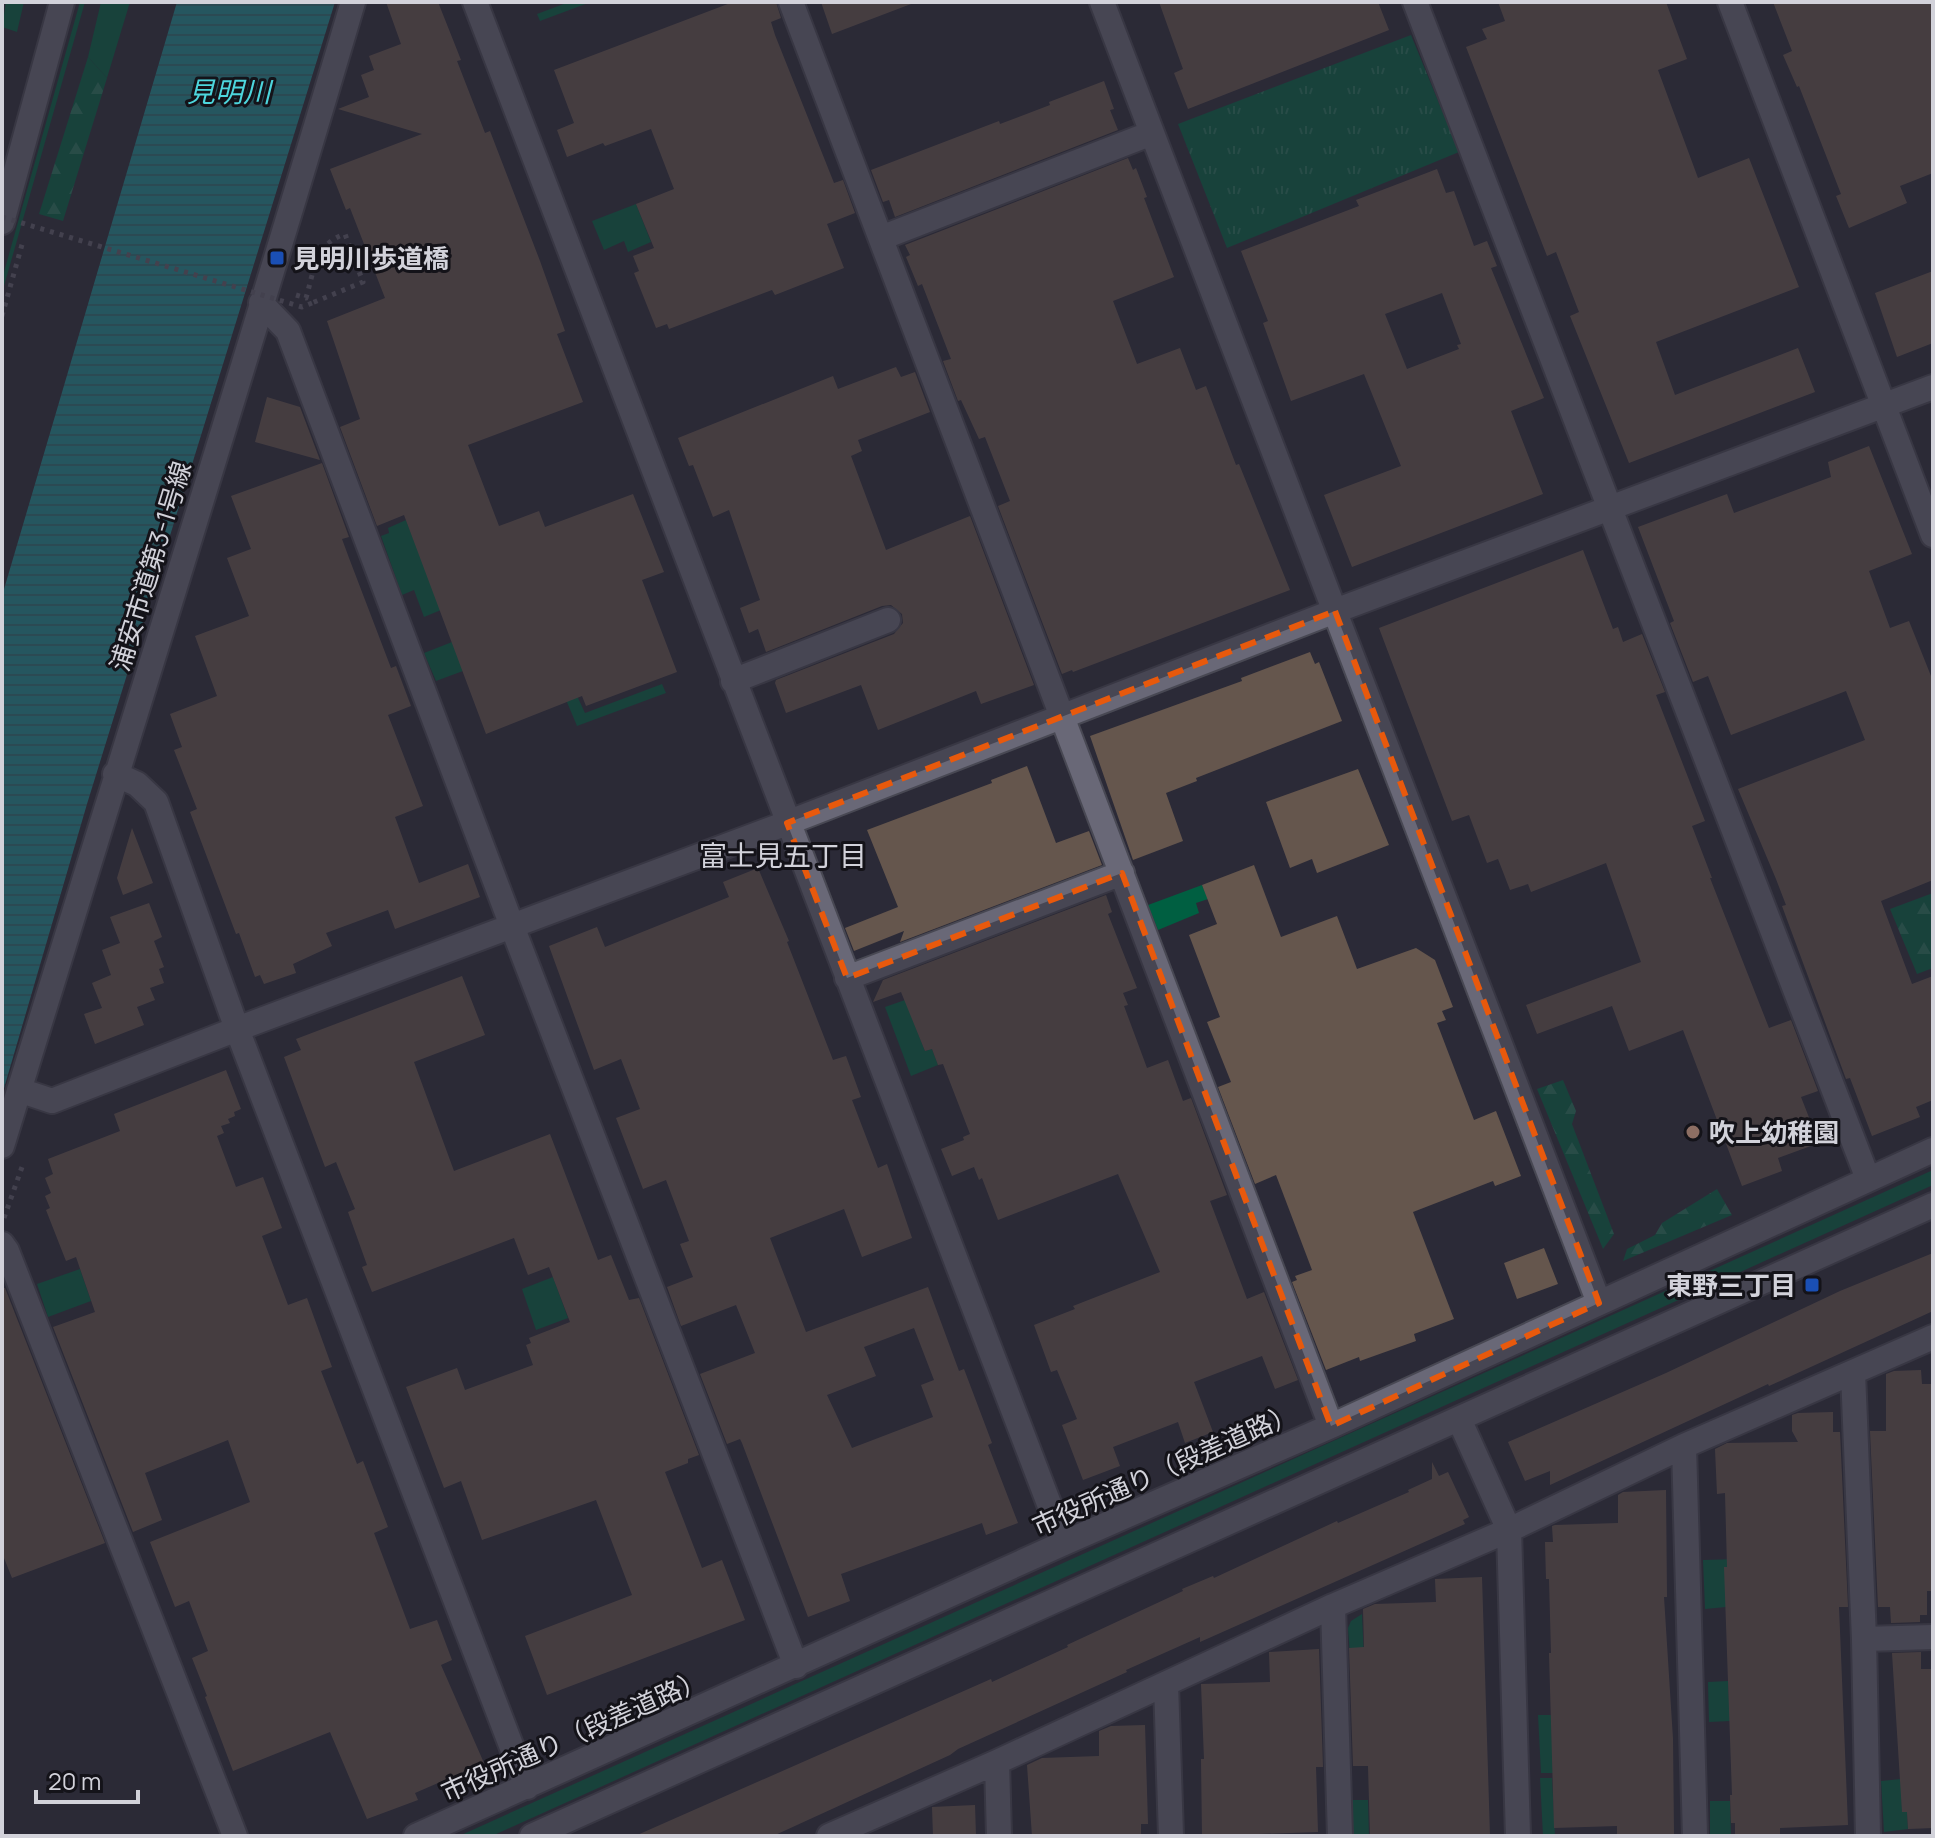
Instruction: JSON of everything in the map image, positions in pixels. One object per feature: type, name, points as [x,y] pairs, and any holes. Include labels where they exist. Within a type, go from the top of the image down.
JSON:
[{"type":"street","points":[[2,220],[62,2]]},
{"type":"street","name":"浦安市道第3-1号線","points":[[2,1146],[353,2]]},
{"type":"street","points":[[475,2],[1064,1543]]},
{"type":"street","points":[[791,2],[1331,1426]]},
{"type":"street","points":[[1102,2],[1599,1303]]},
{"type":"street","points":[[1415,2],[1868,1179]]},
{"type":"street","points":[[1730,2],[1933,535]]},
{"type":"street","points":[[881,238],[1152,133]]},
{"type":"street","points":[[261,303],[288,331],[796,1666]]},
{"type":"street","points":[[19,1090],[52,1101],[787,823],[1335,611],[1933,387]]},
{"type":"street","points":[[733,681],[888,620]]},
{"type":"street","points":[[115,774],[137,784],[156,802],[237,1029],[527,1787]]},
{"type":"street","points":[[847,978],[1122,873]]},
{"type":"street","name":"市役所通り（段差道路）","points":[[416,1836],[1064,1543],[1331,1426],[1933,1150]]},
{"type":"street","points":[[532,1836],[1933,1205]]},
{"type":"street","points":[[2,1244],[13,1265],[235,1836]]},
{"type":"street","points":[[829,1836],[997,1762],[1333,1606],[1509,1530],[1684,1446],[1933,1337]]},
{"type":"street","points":[[1853,1373],[1868,1836]]},
{"type":"street","points":[[1459,1419],[1509,1530],[1518,1836]]},
{"type":"street","points":[[1684,1446],[1695,1836]]},
{"type":"street","points":[[1333,1606],[1340,1836]]},
{"type":"street","points":[[1864,1639],[1933,1637]]},
{"type":"street","points":[[1166,1684],[1171,1836]]},
{"type":"street","points":[[997,1762],[999,1836]]},
{"type":"path","points":[[2,220],[302,307],[363,282],[345,234],[329,239],[322,248],[306,298],[289,292]]},
{"type":"highlighted area","points":[[1335,611],[1599,1303],[1331,1426],[1122,873],[847,978],[787,823]]},
{"type":"green space","points":[[6,2],[24,2],[17,32],[2,27]]},
{"type":"green space","points":[[80,2],[85,2],[2,293],[2,279]]},
{"type":"green space","points":[[101,2],[130,2],[107,78],[88,57]]},
{"type":"green space","points":[[569,2],[591,2],[540,21],[537,14]]},
{"type":"green space","points":[[1411,35],[1459,152],[1227,248],[1178,124]]},
{"type":"green space","points":[[88,57],[107,78],[63,221],[39,214]]},
{"type":"green space","points":[[636,204],[651,242],[628,252],[624,241],[604,250],[592,221]]},
{"type":"green space","points":[[406,520],[441,610],[424,617],[414,590],[402,595],[381,536],[389,533],[388,528]]},
{"type":"green space","points":[[452,642],[463,671],[436,681],[424,653]]},
{"type":"green space","points":[[566,672],[585,713],[662,684],[666,693],[577,726],[556,676]]},
{"type":"green space","points":[[1202,885],[1208,899],[1196,903],[1199,913],[1158,930],[1148,905]]},
{"type":"green space","points":[[1933,893],[1933,968],[1917,974],[1890,909]]},
{"type":"green space","points":[[905,1000],[925,1051],[932,1049],[938,1065],[911,1076],[885,1007]]},
{"type":"green space","points":[[1563,1080],[1576,1111],[1572,1124],[1614,1234],[1603,1249],[1537,1089]]},
{"type":"green space","points":[[1933,1170],[1933,1185],[492,1836],[459,1836]]},
{"type":"green space","points":[[1717,1189],[1732,1215],[1623,1261],[1627,1249],[1655,1235],[1662,1223]]},
{"type":"green space","points":[[80,1269],[91,1301],[48,1317],[37,1284]]},
{"type":"green space","points":[[553,1277],[568,1318],[536,1330],[522,1289]]},
{"type":"green space","points":[[1739,1559],[1726,1607],[1705,1609],[1703,1560]]},
{"type":"green space","points":[[1362,1614],[1364,1658],[1354,1711],[1348,1628],[1351,1621]]},
{"type":"green space","points":[[1728,1681],[1730,1721],[1709,1722],[1708,1682]]},
{"type":"green space","points":[[1538,1715],[1551,1715],[1553,1773],[1541,1773]]},
{"type":"green space","points":[[1540,1778],[1552,1778],[1555,1836],[1543,1836]]},
{"type":"green space","points":[[1901,1779],[1902,1811],[1907,1812],[1908,1829],[1884,1832],[1881,1781]]},
{"type":"green space","points":[[1352,1800],[1368,1800],[1369,1836],[1353,1836]]},
{"type":"green space","points":[[1710,1801],[1730,1801],[1731,1836],[1710,1836]]},
{"type":"water","name":"見明川","points":[[177,2],[335,2],[87,804],[2,1095],[2,596]]},
{"type":"building","points":[[386,2],[438,2],[485,133],[490,131],[540,261],[565,331],[557,334],[583,402],[468,445],[499,526],[539,511],[545,527],[633,494],[664,572],[642,580],[677,672],[586,706],[582,696],[486,734],[404,515],[377,526],[340,427],[360,419],[327,321],[385,298],[350,208],[346,210],[330,169],[422,134],[338,109],[369,97],[361,75],[374,70],[369,56],[401,44]]},
{"type":"building","points":[[733,2],[776,2],[781,18],[771,22],[775,35],[834,183],[843,180],[855,213],[827,224],[844,268],[775,295],[772,290],[669,329],[667,324],[656,328],[634,273],[639,271],[633,256],[654,248],[636,204],[674,189],[651,129],[567,157],[557,130],[574,123],[554,70]]},
{"type":"building","points":[[821,2],[910,2],[911,4],[832,34]]},
{"type":"building","points":[[1159,2],[1378,2],[1389,30],[1188,109],[1174,73],[1183,69]]},
{"type":"building","points":[[1498,2],[1666,2],[1687,59],[1658,70],[1698,178],[1749,158],[1799,287],[1656,342],[1675,395],[1798,348],[1815,392],[1629,463],[1570,316],[1579,312],[1556,252],[1547,256],[1466,47],[1487,39],[1482,29],[1505,21]]},
{"type":"building","points":[[1773,2],[1933,2],[1933,173],[1900,186],[1907,203],[1849,228],[1836,196],[1841,194],[1799,86],[1783,55],[1792,51]]},
{"type":"building","points":[[1104,81],[1118,130],[895,217],[889,200],[883,202],[871,170],[1050,105],[1049,102]]},
{"type":"building","points":[[1128,158],[1133,170],[1136,168],[1174,277],[1113,301],[1137,364],[1180,348],[1196,390],[1206,386],[1290,590],[1062,674],[998,506],[1010,501],[985,437],[979,439],[961,400],[958,401],[943,361],[951,359],[922,284],[918,286],[906,257],[910,255],[905,245]]},
{"type":"building","points":[[1437,169],[1446,193],[1454,191],[1474,246],[1487,241],[1497,266],[1491,268],[1544,398],[1511,411],[1543,494],[1352,567],[1324,495],[1401,466],[1364,374],[1291,401],[1263,323],[1268,321],[1241,251],[1359,206],[1356,200]],"holes":[[[1442,293],[1461,344],[1457,345],[1459,349],[1407,369],[1385,314]]]},
{"type":"building","points":[[1933,271],[1933,343],[1897,357],[1875,293]]},
{"type":"building","points":[[896,367],[901,377],[915,372],[930,412],[858,440],[862,451],[851,456],[886,550],[970,516],[1034,685],[981,704],[976,691],[878,730],[861,685],[786,713],[775,683],[894,634],[903,623],[902,614],[891,605],[882,606],[766,652],[758,629],[749,633],[740,608],[760,600],[729,510],[713,517],[693,465],[689,466],[678,438],[833,376],[838,389]]},
{"type":"building","points":[[267,397],[300,407],[320,460],[255,442]]},
{"type":"building","points":[[1869,446],[1912,554],[1869,571],[1890,628],[1909,621],[1933,681],[1933,880],[1881,901],[1912,984],[1933,976],[1933,1100],[1916,1107],[1920,1117],[1872,1136],[1850,1078],[1846,1079],[1782,906],[1786,905],[1738,789],[1865,740],[1846,691],[1731,735],[1708,676],[1693,682],[1670,623],[1674,621],[1638,527],[1727,494],[1734,513],[1831,477],[1828,462]]},
{"type":"building","points":[[322,463],[349,537],[342,539],[391,668],[396,666],[411,706],[388,715],[423,806],[395,817],[419,883],[468,864],[480,897],[395,929],[388,910],[326,933],[332,946],[293,964],[296,973],[264,984],[260,975],[255,977],[239,933],[236,934],[190,812],[197,809],[174,750],[182,747],[170,714],[217,696],[195,636],[249,616],[227,558],[251,549],[231,496]]},
{"type":"building","points":[[1583,550],[1613,629],[1618,627],[1623,642],[1642,634],[1665,692],[1656,695],[1705,821],[1692,826],[1710,878],[1769,1028],[1791,1020],[1818,1091],[1801,1097],[1819,1143],[1778,1158],[1782,1171],[1742,1186],[1683,1030],[1629,1051],[1612,1006],[1537,1034],[1526,1005],[1641,962],[1606,863],[1531,892],[1528,884],[1510,890],[1498,859],[1487,863],[1469,815],[1452,821],[1379,628]]},
{"type":"building","points":[[1310,652],[1315,664],[1319,662],[1342,721],[1196,778],[1197,781],[1166,793],[1183,841],[1133,860],[1090,736],[1242,681],[1241,678]]},
{"type":"building","points":[[1027,766],[1056,843],[1089,831],[1102,865],[900,942],[904,931],[854,951],[845,928],[898,907],[867,830],[992,783],[991,780]]},
{"type":"building","points":[[1358,769],[1389,845],[1317,873],[1312,859],[1290,868],[1266,802]]},
{"type":"building","points":[[132,828],[153,883],[123,895],[117,878]]},
{"type":"building","points":[[1254,865],[1281,937],[1337,916],[1357,969],[1416,948],[1435,960],[1453,1007],[1442,1011],[1446,1020],[1437,1023],[1474,1120],[1496,1111],[1521,1176],[1495,1186],[1493,1181],[1413,1212],[1454,1319],[1414,1334],[1416,1341],[1326,1370],[1292,1282],[1297,1280],[1295,1276],[1312,1270],[1276,1175],[1255,1184],[1218,1087],[1231,1082],[1207,1022],[1220,1017],[1189,935],[1217,924],[1202,885]]},
{"type":"building","points":[[758,868],[833,1060],[846,1056],[861,1097],[852,1100],[878,1168],[887,1164],[912,1238],[862,1257],[844,1209],[770,1238],[806,1332],[928,1287],[959,1371],[964,1369],[992,1443],[988,1445],[1018,1523],[986,1535],[982,1523],[841,1574],[850,1601],[808,1617],[742,1443],[740,1439],[727,1444],[700,1374],[755,1353],[736,1305],[681,1326],[667,1287],[693,1277],[680,1244],[689,1241],[666,1180],[643,1189],[616,1118],[640,1109],[621,1059],[594,1070],[549,946],[597,927],[605,947],[729,897],[723,882]],"holes":[[[914,1328],[934,1380],[921,1385],[933,1417],[852,1448],[827,1395],[876,1376],[864,1347]]]},
{"type":"building","points":[[1106,895],[1112,912],[1108,914],[1137,988],[1123,993],[1128,1005],[1124,1006],[1147,1068],[1168,1060],[1183,1101],[1191,1098],[1227,1195],[1210,1201],[1247,1299],[1264,1292],[1298,1380],[1275,1389],[1262,1356],[1194,1382],[1213,1432],[1185,1443],[1178,1422],[1113,1447],[1120,1466],[1083,1480],[1062,1425],[1077,1419],[1057,1370],[1051,1372],[1034,1325],[1160,1272],[1118,1174],[998,1220],[982,1178],[979,1180],[974,1167],[952,1176],[941,1149],[964,1140],[963,1137],[970,1134],[943,1064],[938,1065],[932,1049],[925,1051],[901,992],[873,1002],[883,980]]},
{"type":"building","points":[[149,903],[162,937],[154,941],[164,967],[159,969],[164,983],[150,988],[155,1000],[137,1007],[144,1025],[95,1044],[84,1014],[102,1008],[92,983],[111,975],[102,950],[120,943],[110,917]]},
{"type":"building","points":[[462,976],[485,1035],[414,1062],[454,1171],[550,1134],[598,1260],[611,1255],[629,1300],[639,1298],[699,1455],[665,1472],[702,1568],[722,1560],[745,1620],[547,1695],[525,1636],[632,1595],[596,1500],[482,1540],[461,1481],[444,1488],[406,1387],[457,1368],[465,1390],[533,1365],[526,1345],[531,1343],[529,1338],[570,1322],[549,1267],[528,1275],[514,1238],[372,1292],[362,1267],[367,1265],[348,1212],[355,1209],[336,1162],[325,1167],[284,1057],[301,1050],[296,1039]]},
{"type":"building","points":[[226,1070],[241,1109],[228,1119],[230,1123],[221,1126],[224,1133],[217,1136],[236,1187],[263,1177],[282,1228],[262,1236],[288,1305],[307,1298],[332,1367],[321,1371],[357,1464],[363,1461],[388,1527],[374,1533],[410,1629],[437,1620],[452,1660],[441,1665],[484,1763],[415,1793],[418,1800],[367,1819],[330,1732],[233,1771],[192,1658],[208,1651],[189,1601],[175,1607],[150,1542],[250,1502],[228,1440],[145,1473],[162,1520],[133,1532],[53,1327],[95,1312],[76,1257],[66,1261],[46,1210],[50,1208],[45,1196],[51,1193],[45,1178],[53,1174],[48,1159],[120,1131],[114,1114]]},
{"type":"building","points":[[1544,1248],[1558,1284],[1517,1299],[1504,1263]]},
{"type":"building","points":[[1933,1253],[1933,1311],[1550,1485],[1550,1471],[1525,1481],[1508,1442],[1666,1373],[1840,1291]]},
{"type":"building","points":[[2,1288],[5,1288],[105,1543],[12,1578],[2,1553]]},
{"type":"building","points":[[1921,1370],[1922,1384],[1932,1384],[1933,1591],[1927,1591],[1927,1615],[1920,1615],[1920,1622],[1891,1623],[1890,1607],[1878,1607],[1870,1431],[1886,1431],[1886,1374]]},
{"type":"building","points":[[1833,1412],[1833,1432],[1840,1432],[1848,1607],[1839,1607],[1848,1825],[1780,1828],[1780,1834],[1735,1836],[1730,1795],[1725,1493],[1717,1494],[1715,1449],[1727,1443],[1798,1442],[1792,1431],[1792,1415]]},
{"type":"building","points":[[1432,1462],[1439,1476],[1448,1472],[1469,1517],[1463,1520],[1465,1524],[1200,1642],[1200,1637],[1126,1670],[773,1836],[635,1836],[991,1679],[992,1682],[1182,1589],[1214,1578],[1337,1521],[1409,1492],[1432,1479]]},
{"type":"building","points":[[1666,1490],[1667,1597],[1664,1597],[1673,1739],[1674,1834],[1617,1835],[1617,1826],[1554,1828],[1549,1579],[1546,1579],[1545,1542],[1553,1542],[1552,1526],[1555,1525],[1618,1523],[1618,1495],[1623,1492]]},
{"type":"building","points":[[1482,1577],[1490,1836],[1370,1836],[1368,1766],[1353,1766],[1349,1648],[1364,1647],[1363,1609],[1375,1604],[1436,1602],[1435,1579]]},
{"type":"building","points":[[1319,1649],[1323,1767],[1316,1767],[1318,1832],[1202,1836],[1201,1759],[1204,1759],[1201,1684],[1270,1682],[1269,1652]]},
{"type":"building","points":[[1921,1652],[1921,1669],[1933,1669],[1933,1828],[1908,1829],[1907,1812],[1902,1812],[1892,1653]]},
{"type":"building","points":[[1145,1725],[1148,1824],[1141,1824],[1141,1835],[1032,1836],[1027,1765],[1042,1758],[1099,1756],[1099,1731],[1111,1726]]},
{"type":"building","points":[[975,1805],[976,1836],[933,1836],[932,1807]]},
{"type":"place","name":"見明川歩道橋","points":[[277,258]]},
{"type":"place","name":"吹上幼稚園","points":[[1693,1132]]},
{"type":"place","name":"東野三丁目","points":[[1812,1285]]},
{"type":"district","name":"富士見五丁目","points":[[783,855]]}]
